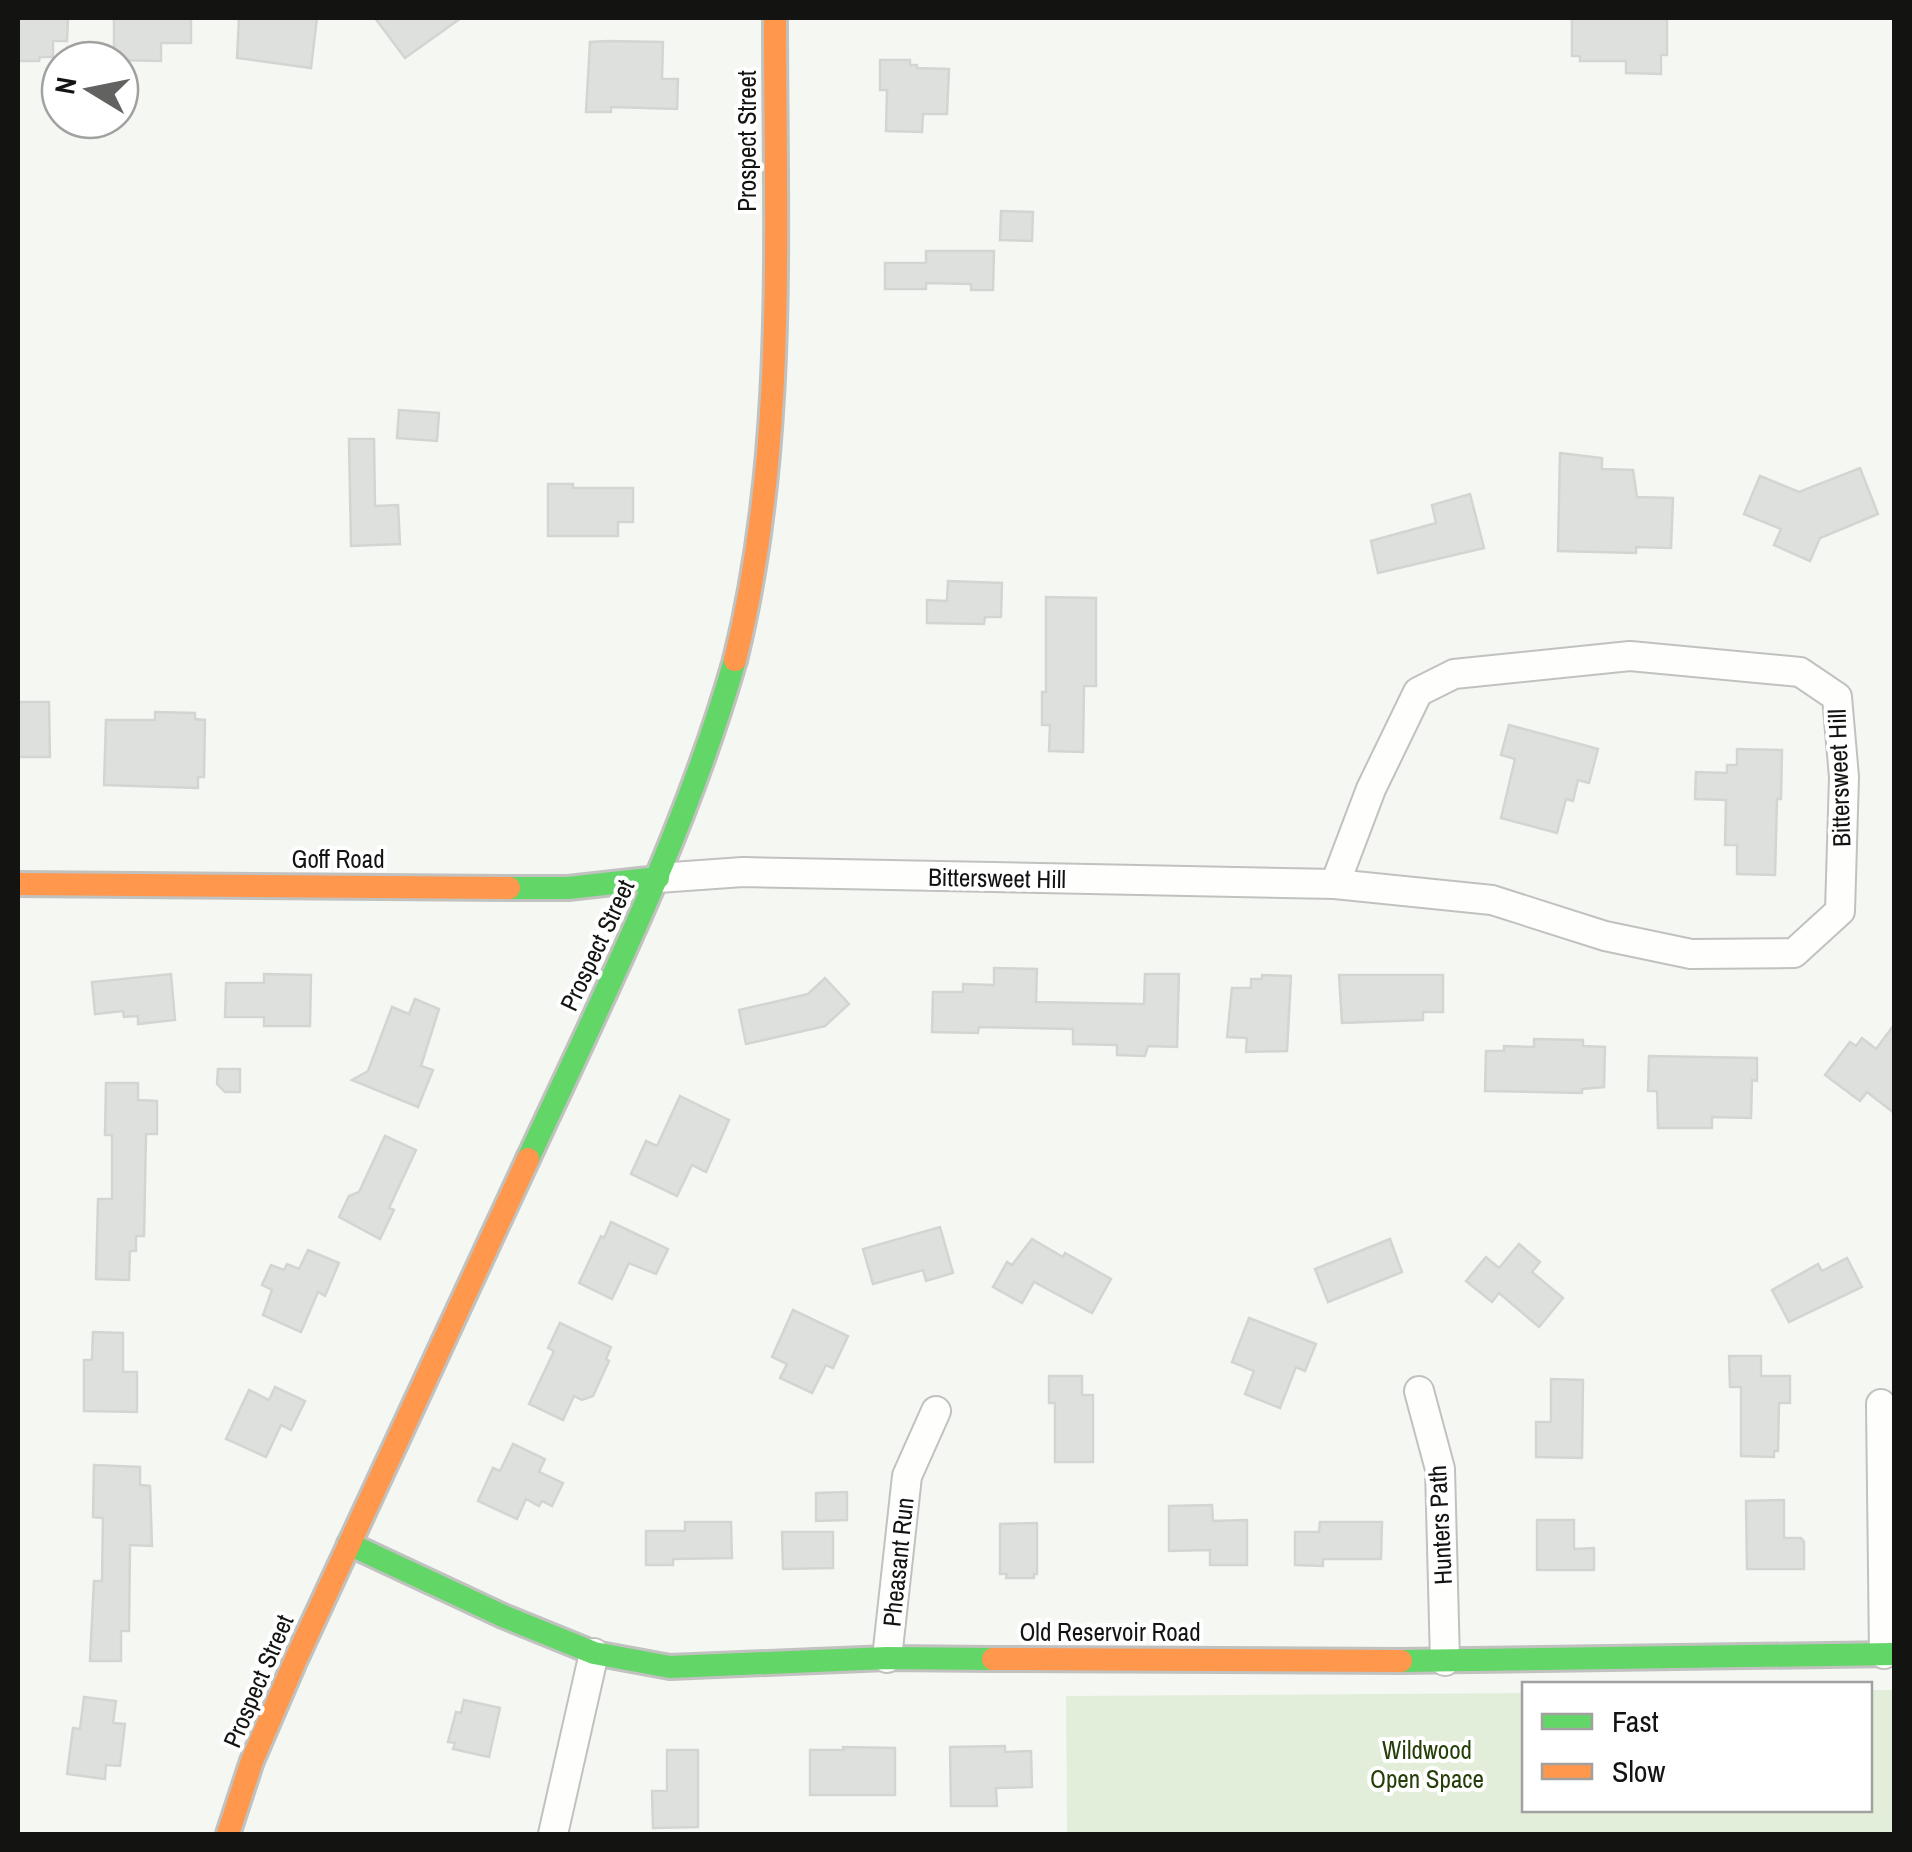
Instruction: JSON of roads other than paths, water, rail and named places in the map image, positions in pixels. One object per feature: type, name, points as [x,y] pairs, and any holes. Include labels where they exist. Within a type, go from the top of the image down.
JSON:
[{"type":"street","name":"Prospect Street","points":[[228,1834],[266,1729],[349,1544],[658,878],[692,795],[728,688],[763,524],[774,352],[775,18]]},
{"type":"street","name":"Bittersweet Hill","points":[[658,878],[743,872],[1335,884],[1492,900],[1605,936],[1691,954],[1794,953],[1840,911],[1844,778],[1837,698],[1800,672],[1630,656],[1454,674],[1418,692],[1371,789],[1335,884]]},
{"type":"street","name":"Goff Road","points":[[18,884],[568,888],[658,878]]},
{"type":"street","name":"Hunters Path","points":[[1419,1390],[1440,1469],[1445,1662]]},
{"type":"street","points":[[1882,1404],[1889,1654]]},
{"type":"street","name":"Pheasant Run","points":[[887,1658],[907,1476],[936,1412]]},
{"type":"street","name":"Old Reservoir Road","points":[[349,1544],[503,1616],[594,1653],[670,1667],[887,1658],[1445,1662],[1889,1654]]},
{"type":"street","points":[[553,1834],[594,1653]]},
{"type":"park label","name":"Wildwood Open Space","points":[[1427,1764]]}]
